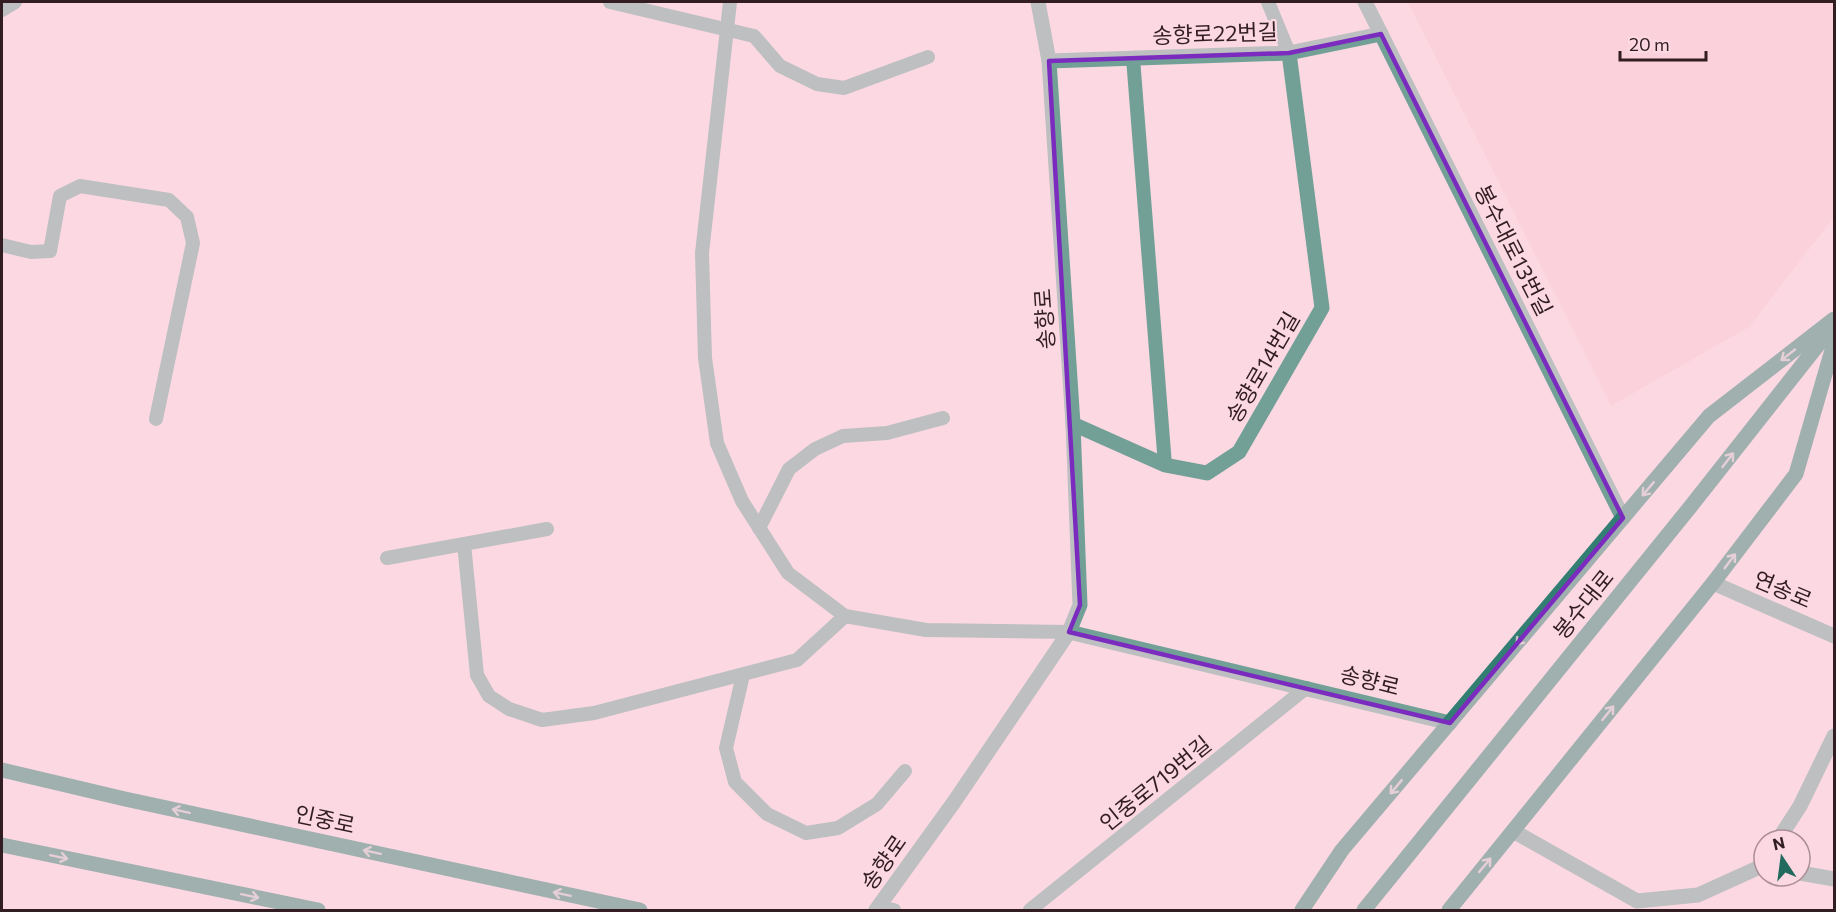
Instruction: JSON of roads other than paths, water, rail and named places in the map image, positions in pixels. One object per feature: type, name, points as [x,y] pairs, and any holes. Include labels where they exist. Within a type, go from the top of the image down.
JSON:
[{"type":"main road","points":[[1302,910],[1342,850],[1709,416],[1834,321]]},
{"type":"main road","name":"봉수대로","points":[[1364,910],[1692,506],[1834,321]]},
{"type":"main road","points":[[1449,910],[1713,583],[1796,474],[1834,343]]},
{"type":"main road","name":"인중로","points":[[2,770],[125,799],[640,910]]},
{"type":"main road","points":[[2,845],[318,910]]},
{"type":"street","name":"송향로","points":[[883,909],[1069,632],[1080,605],[1073,424],[1049,61],[1038,2]]},
{"type":"street","name":"봉수대로13번길","points":[[1365,2],[1623,518]]},
{"type":"street","name":"송향로22번길","points":[[1049,61],[1289,53],[1381,34]]},
{"type":"street","name":"송향로14번길","points":[[1073,424],[1165,465],[1207,473],[1239,452],[1322,308],[1289,53]]},
{"type":"street","name":"연송로","points":[[1713,583],[1834,636]]},
{"type":"street","name":"송향로","points":[[1069,632],[1450,723]]},
{"type":"street","points":[[1786,828],[1800,806],[1834,736]]},
{"type":"street","points":[[1513,831],[1639,906],[1698,895],[1752,870]]},
{"type":"street","points":[[1812,875],[1834,879]]},
{"type":"lane","points":[[2,10],[15,2]]},
{"type":"lane","points":[[610,2],[754,36],[780,66],[817,84],[844,88],[928,57]]},
{"type":"lane","points":[[730,2],[702,253],[705,358],[717,443],[742,501],[788,573],[845,616],[926,630],[1069,632]]},
{"type":"lane","points":[[1268,2],[1289,53]]},
{"type":"lane","points":[[1133,58],[1165,465]]},
{"type":"lane","points":[[2,244],[31,252],[50,251],[60,196],[80,186],[169,200],[188,217],[193,243],[156,419]]},
{"type":"lane","points":[[759,528],[789,469],[815,449],[843,436],[886,433],[943,418]]},
{"type":"lane","points":[[387,558],[548,529]]},
{"type":"lane","points":[[464,544],[477,675],[489,696],[508,709],[542,720],[594,713],[797,660],[845,616]]},
{"type":"lane","points":[[742,675],[726,748],[735,782],[767,814],[806,832],[838,828],[877,804],[905,771]]},
{"type":"lane","name":"인중로719번길","points":[[1030,910],[1306,688]]}]
